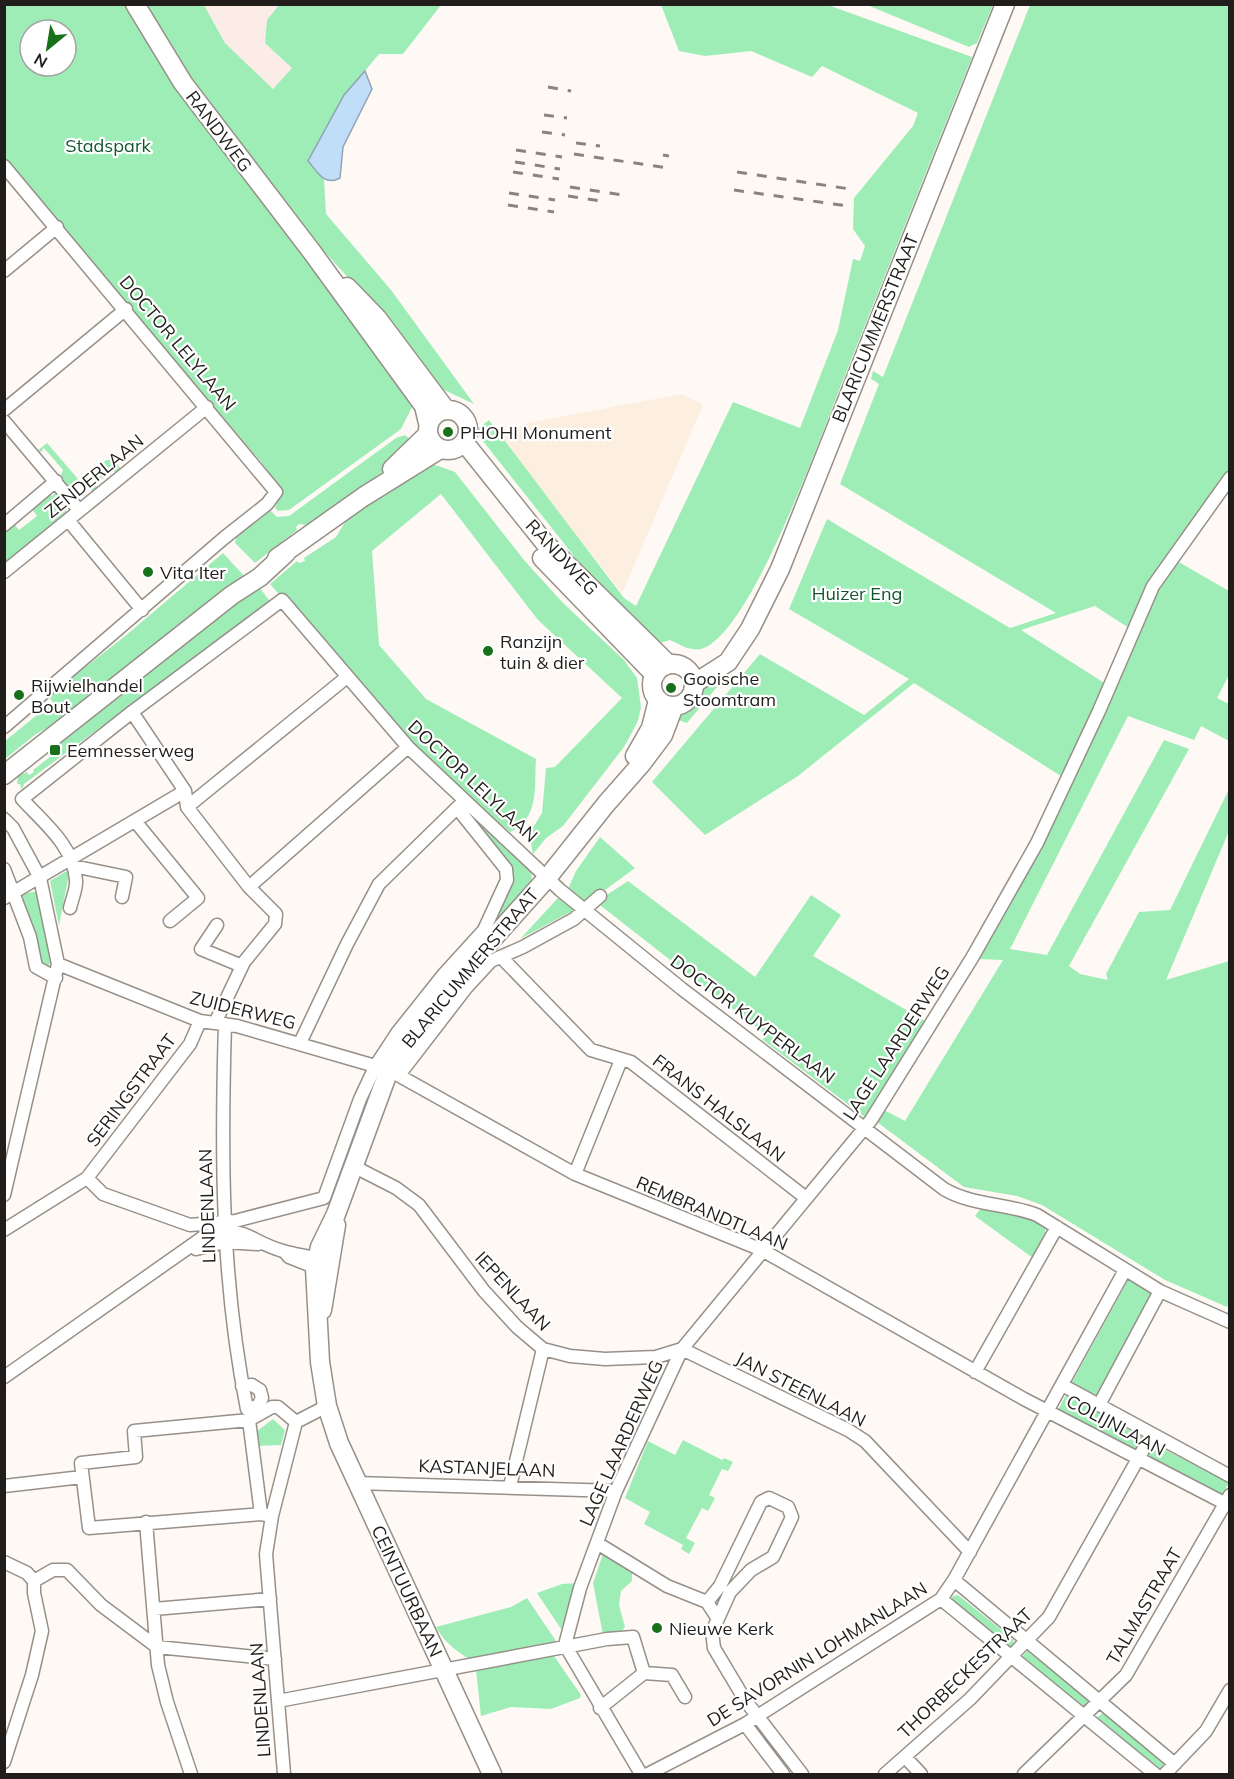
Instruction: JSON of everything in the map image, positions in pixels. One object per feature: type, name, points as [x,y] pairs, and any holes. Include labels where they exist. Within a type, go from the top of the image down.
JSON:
[{"type":"main road","name":"RANDWEG","points":[[135,4],[183,83],[312,252],[424,406],[428,429]]},
{"type":"main road","name":"BLARICUMMERSTRAAT","points":[[691,676],[722,668],[738,647],[780,569],[1005,4]]},
{"type":"main road","name":"RANDWEG","points":[[312,252],[377,318],[446,410]]},
{"type":"main road","points":[[4,775],[232,595],[255,571],[286,553],[363,497],[453,447],[468,431],[465,419],[457,412],[446,410],[438,412],[428,429],[363,497]]},
{"type":"main road","points":[[428,429],[432,443],[453,447]]},
{"type":"main road","name":"RANDWEG","points":[[453,447],[534,549],[662,669]]},
{"type":"main road","points":[[662,669],[691,676],[691,696],[681,705],[666,703],[652,688],[662,669]]},
{"type":"main road","name":"BLARICUMMERSTRAAT","points":[[327,1406],[320,1362],[319,1315],[323,1266],[336,1214],[388,1070],[407,1038],[548,877],[663,735],[666,703]]},
{"type":"main road","points":[[4,762],[24,746],[69,722]]},
{"type":"main road","name":"CEINTUURBAAN","points":[[327,1406],[357,1483],[492,1774]]},
{"type":"street","name":"DOCTOR LELYLAAN","points":[[4,165],[276,492],[267,504],[224,538],[142,610]]},
{"type":"street","points":[[4,271],[57,227]]},
{"type":"street","points":[[4,410],[126,309]]},
{"type":"street","name":"ZENDERLAAN","points":[[4,572],[207,407]]},
{"type":"street","points":[[4,420],[80,510]]},
{"type":"street","name":"LAGE LAARDERWEG","points":[[565,1645],[580,1587],[616,1491],[681,1349],[865,1127],[972,958],[1037,843],[1099,711],[1153,586],[1230,478]]},
{"type":"street","name":"ZENDERLAAN","points":[[4,525],[56,481]]},
{"type":"street","points":[[4,727],[142,610],[68,520]]},
{"type":"street","name":"DOCTOR LELYLAAN","points":[[132,712],[282,600],[408,747],[548,877]]},
{"type":"street","points":[[187,807],[347,677]]},
{"type":"street","points":[[70,908],[76,881],[73,863],[64,845],[22,799],[132,712],[184,791],[187,807],[249,887],[276,914],[274,924],[242,966],[220,1023]]},
{"type":"street","points":[[249,887],[408,747]]},
{"type":"street","points":[[9,894],[73,863],[184,791]]},
{"type":"street","points":[[300,1043],[347,944],[379,884],[464,801]]},
{"type":"street","name":"BLARICUMMERSTRAAT","points":[[388,1070],[430,990],[484,930],[507,880],[506,869],[462,814],[464,801]]},
{"type":"street","points":[[4,819],[25,849],[40,878],[58,964],[4,1195]]},
{"type":"street","points":[[135,821],[198,898],[170,921]]},
{"type":"street","points":[[4,833],[25,849]]},
{"type":"street","points":[[73,863],[126,877],[122,897]]},
{"type":"street","points":[[4,869],[9,894],[36,967],[56,978]]},
{"type":"street","name":"DOCTOR KUYPERLAAN","points":[[548,877],[584,910],[682,988],[956,1196],[977,1203],[1018,1208],[1057,1227],[1160,1291],[1230,1322]]},
{"type":"street","name":"BLARICUMMERSTRAAT","points":[[224,1232],[324,1198],[360,1099],[490,961],[501,958],[574,919],[600,896]]},
{"type":"street","points":[[218,925],[201,949],[242,966]]},
{"type":"street","name":"FRANS HALSLAAN","points":[[501,958],[591,1050],[631,1062],[806,1198]]},
{"type":"street","name":"ZUIDERWEG","points":[[58,964],[200,1021],[220,1023],[300,1043],[388,1070]]},
{"type":"street","name":"SERINGSTRAAT","points":[[87,1178],[190,1044],[200,1021]]},
{"type":"street","name":"LINDENLAAN","points":[[220,1023],[224,1232],[231,1318],[242,1386]]},
{"type":"street","points":[[575,1174],[621,1060]]},
{"type":"street","name":"REMBRANDTLAAN","points":[[388,1070],[575,1174],[762,1251],[975,1372],[1049,1410]]},
{"type":"street","name":"IEPENLAAN","points":[[353,1167],[396,1188],[419,1205],[484,1291],[517,1328],[543,1349],[570,1356],[605,1359],[656,1357],[681,1349]]},
{"type":"street","points":[[4,1230],[87,1178],[103,1194],[190,1225],[248,1234],[285,1252],[289,1257],[323,1266]]},
{"type":"street","points":[[975,1372],[1057,1227]]},
{"type":"street","points":[[4,1377],[183,1254],[202,1238],[224,1232]]},
{"type":"street","points":[[1064,1386],[1125,1270]]},
{"type":"street","points":[[1099,1406],[1160,1291]]},
{"type":"street","points":[[510,1486],[543,1349]]},
{"type":"street","name":"JAN STEENLAAN","points":[[681,1349],[848,1430],[865,1441],[970,1552]]},
{"type":"street","name":"COLIJNLAAN","points":[[1228,1501],[1049,1410],[1064,1386],[1230,1476]]},
{"type":"street","points":[[266,1515],[146,1522],[89,1528],[81,1463],[136,1457],[134,1431],[249,1420],[272,1407],[278,1407],[296,1422],[327,1406]]},
{"type":"street","name":"DE SAVORNIN LOHMANLAAN","points":[[648,1774],[745,1724],[941,1599],[970,1552],[1049,1410]]},
{"type":"street","name":"LINDENLAAN","points":[[249,1420],[266,1515],[266,1554],[284,1774]]},
{"type":"street","name":"LINDENLAAN","points":[[266,1515],[296,1422]]},
{"type":"street","name":"THORBECKESTRAAT","points":[[885,1774],[970,1699],[1049,1617],[1152,1434]]},
{"type":"street","points":[[4,1486],[82,1477]]},
{"type":"street","name":"KASTANJELAAN","points":[[357,1483],[616,1491]]},
{"type":"street","points":[[707,1602],[725,1589],[751,1570],[773,1557],[792,1517],[788,1507],[769,1498],[760,1502],[725,1589],[718,1619],[712,1632],[714,1648],[757,1716],[802,1774]]},
{"type":"street","name":"TALMASTRAAT","points":[[1024,1774],[1126,1676],[1228,1501]]},
{"type":"street","points":[[146,1522],[157,1647],[166,1702],[191,1774]]},
{"type":"street","points":[[597,1543],[667,1586],[707,1602],[718,1619]]},
{"type":"street","points":[[4,1562],[27,1573],[34,1581],[34,1593],[42,1631],[32,1675],[4,1762]]},
{"type":"street","points":[[34,1581],[53,1570],[67,1570],[101,1605],[157,1647],[275,1659]]},
{"type":"street","points":[[954,1580],[1175,1764]]},
{"type":"street","points":[[154,1609],[270,1599]]},
{"type":"street","points":[[941,1599],[1155,1774]]},
{"type":"street","points":[[139,1634],[155,1626]]},
{"type":"street","points":[[278,1701],[565,1645],[633,1637],[644,1673]]},
{"type":"street","points":[[565,1645],[640,1774]]},
{"type":"street","points":[[600,1708],[644,1673],[672,1675],[685,1697]]},
{"type":"street","points":[[1165,1774],[1206,1731],[1230,1690]]},
{"type":"street","points":[[745,1724],[783,1774]]},
{"type":"street","points":[[905,1757],[921,1774]]},
{"type":"shaded area","points":[[204,5],[279,5],[267,20],[292,68],[273,89],[225,43]]},
{"type":"shaded area","points":[[682,394],[703,405],[622,593],[501,438],[527,423]]},
{"type":"green space","name":"Stadspark","points":[[4,5],[125,5],[183,98],[414,403],[401,429],[289,510],[278,511],[275,508],[281,490],[262,463],[5,159]]},
{"type":"green space","points":[[142,5],[204,5],[225,43],[273,89],[292,68],[265,43],[267,20],[279,5],[441,5],[403,54],[379,54],[344,96],[308,161],[324,179],[326,214],[391,290],[474,404],[442,389],[377,310],[279,201],[204,100]]},
{"type":"green space","points":[[661,5],[828,5],[972,57],[788,518],[769,559],[730,625],[711,644],[700,649],[686,647],[670,640],[657,644],[642,624],[581,565],[475,431],[489,420],[624,598],[636,606],[733,402],[800,428],[838,330],[853,259],[860,261],[865,246],[853,229],[854,198],[913,126],[918,113],[822,66],[812,77],[751,51],[705,56],[679,51]]},
{"type":"green space","points":[[867,5],[993,5],[977,43],[969,47]]},
{"type":"green space","name":"Huizer Eng","points":[[1030,5],[1229,5],[1229,471],[1172,553],[1129,628],[1095,606],[1021,630],[1106,684],[1064,778],[914,683],[798,776],[705,835],[652,782],[760,654],[864,715],[909,679],[789,609],[827,519],[1010,628],[1056,613],[840,484],[879,384],[871,379],[873,371],[883,377]]},
{"type":"green space","points":[[405,435],[412,441],[389,466],[306,525],[299,524],[296,527],[297,530],[255,563],[235,543],[236,538],[270,510],[277,517],[289,516],[396,438]]},
{"type":"green space","points":[[47,443],[78,479],[68,488],[60,478],[63,470],[44,448],[41,452],[37,451]]},
{"type":"green space","points":[[106,460],[114,460],[122,470],[117,475],[112,469],[95,484],[99,490],[95,494],[85,483],[85,478]]},
{"type":"green space","points":[[427,462],[455,472],[524,560],[563,603],[624,660],[637,678],[641,707],[638,721],[624,747],[563,826],[546,838],[533,854],[529,834],[542,813],[546,768],[555,767],[622,698],[538,620],[441,494],[372,551],[379,645],[426,699],[536,759],[535,791],[531,810],[520,826],[510,832],[454,786],[414,749],[270,584],[297,561],[299,563],[305,561],[304,558],[336,537],[347,519]]},
{"type":"green space","points":[[49,493],[52,496],[55,493],[67,508],[66,512],[5,565],[5,531],[13,523],[19,530],[37,516],[31,508]]},
{"type":"green space","points":[[223,553],[245,577],[59,721],[36,734],[5,759],[5,741],[53,702],[48,696],[124,637]]},
{"type":"green space","points":[[1177,561],[1229,591],[1229,675],[1217,698],[1229,704],[1229,741],[1201,726],[1194,740],[1128,716],[1010,949],[1047,955],[1164,740],[1189,749],[1069,966],[1080,974],[1108,980],[1106,974],[1139,912],[1170,910],[1229,789],[1229,831],[1166,980],[1229,961],[1229,1303],[1227,1307],[1165,1280],[1042,1205],[1017,1196],[964,1187],[877,1122],[884,1110],[905,1121],[1003,960],[978,959],[1073,781],[1119,680],[1157,585]]},
{"type":"green space","points":[[258,586],[270,601],[24,784],[22,790],[20,784],[17,784],[18,776],[34,772],[33,770],[63,747],[60,742]]},
{"type":"green space","points":[[732,669],[687,723],[675,719],[695,704],[702,685]]},
{"type":"green space","points":[[470,813],[531,868],[532,881],[482,942],[513,877],[511,867]]},
{"type":"green space","points":[[600,837],[635,868],[586,904],[568,889],[576,871]]},
{"type":"green space","points":[[70,869],[59,926],[50,881]]},
{"type":"green space","points":[[628,881],[755,977],[811,895],[841,915],[813,956],[927,1022],[866,1118],[763,1040],[765,1034],[596,902]]},
{"type":"green space","points":[[39,891],[52,959],[48,967],[40,961],[21,894]]},
{"type":"green space","points":[[558,898],[574,910],[520,939]]},
{"type":"green space","points":[[981,1208],[1014,1212],[1045,1226],[1045,1237],[1033,1258],[975,1216]]},
{"type":"green space","points":[[1129,1278],[1157,1292],[1097,1399],[1070,1386]]},
{"type":"green space","points":[[1066,1395],[1143,1438],[1134,1452],[1058,1410]]},
{"type":"green space","points":[[273,1419],[285,1430],[281,1445],[258,1446],[257,1431]]},
{"type":"green space","points":[[683,1440],[722,1460],[724,1458],[733,1462],[728,1471],[722,1469],[709,1495],[715,1498],[708,1511],[702,1508],[686,1538],[695,1543],[689,1554],[681,1549],[683,1545],[644,1524],[650,1512],[625,1498],[648,1441],[675,1455]]},
{"type":"green space","points":[[1154,1444],[1229,1483],[1220,1497],[1147,1458]]},
{"type":"green space","points":[[604,1551],[632,1573],[632,1581],[621,1591],[619,1605],[625,1627],[621,1632],[603,1635],[593,1583]]},
{"type":"green space","points":[[578,1583],[561,1629],[537,1593],[562,1584]]},
{"type":"green space","points":[[958,1595],[1014,1640],[1012,1646],[1005,1647],[949,1603],[953,1596]]},
{"type":"green space","points":[[527,1598],[556,1641],[553,1645],[469,1659],[450,1645],[436,1627],[511,1607]]},
{"type":"green space","points":[[1027,1651],[1090,1700],[1087,1707],[1083,1707],[1026,1664],[1022,1657]]},
{"type":"green space","points":[[554,1656],[581,1695],[580,1698],[551,1709],[511,1707],[481,1716],[476,1670]]},
{"type":"green space","points":[[1104,1712],[1164,1761],[1163,1768],[1157,1769],[1095,1719]]},
{"type":"water","points":[[365,71],[372,89],[343,147],[340,178],[330,181],[318,173],[308,161],[344,95]]},
{"type":"railway","points":[[548,87],[571,91]]},
{"type":"railway","points":[[544,115],[567,118]]},
{"type":"railway","points":[[542,132],[565,135]]},
{"type":"railway","points":[[576,143],[600,146]]},
{"type":"railway","points":[[516,150],[562,157]]},
{"type":"railway","points":[[574,154],[668,168]]},
{"type":"railway","points":[[663,155],[669,156]]},
{"type":"railway","points":[[515,162],[560,169]]},
{"type":"railway","points":[[513,172],[559,179]]},
{"type":"railway","points":[[737,172],[850,189]]},
{"type":"railway","points":[[570,187],[629,196]]},
{"type":"railway","points":[[734,190],[848,206]]},
{"type":"railway","points":[[509,193],[555,200]]},
{"type":"railway","points":[[568,196],[607,202]]},
{"type":"railway","points":[[508,205],[554,212]]},
{"type":"place","name":"PHOHI Monument","points":[[448,432]]},
{"type":"place","name":"Vita Iter","points":[[148,572]]},
{"type":"place","name":"Ranzijn tuin & dier","points":[[488,651]]},
{"type":"place","name":"Gooische Stoomtram","points":[[671,688]]},
{"type":"place","name":"Rijwielhandel Bout","points":[[19,695]]},
{"type":"place","name":"Eemnesserweg","points":[[55,750]]},
{"type":"place","name":"Nieuwe Kerk","points":[[657,1628]]}]
